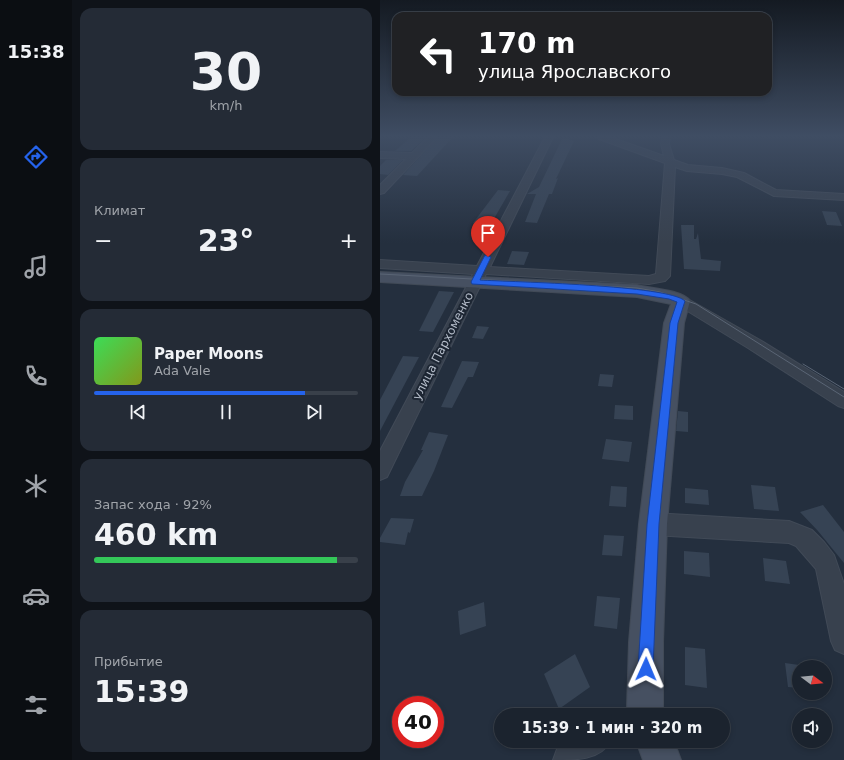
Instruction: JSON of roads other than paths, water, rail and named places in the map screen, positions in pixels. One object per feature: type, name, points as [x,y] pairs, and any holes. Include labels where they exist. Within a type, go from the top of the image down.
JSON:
[{"type":"street","points":[[380,191],[397,172]]},
{"type":"street","name":"улица Пархоменко","points":[[380,470],[531,172]]},
{"type":"street","points":[[380,278],[478,276],[650,280],[660,278],[663,276],[669,172]]},
{"type":"street","points":[[721,172],[740,175],[774,193],[843,200]]},
{"type":"street","points":[[380,264],[478,276],[637,291],[670,297],[681,301],[741,336],[844,401]]},
{"type":"street","points":[[645,708],[646,642],[653,524],[674,323],[681,301]]},
{"type":"street","points":[[653,524],[789,532],[804,538],[826,563],[844,641]]},
{"type":"street","points":[[568,760],[586,748]]},
{"type":"street","points":[[657,748],[662,760]]},
{"type":"tram line","points":[[380,274],[637,288],[660,292],[696,304],[844,397]]},
{"type":"tram line","points":[[803,364],[844,389]]}]
